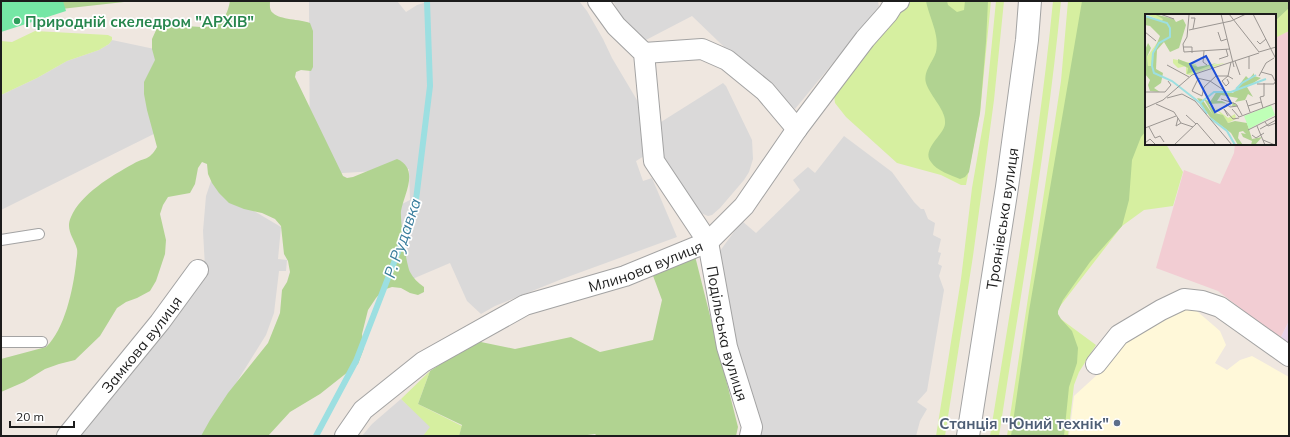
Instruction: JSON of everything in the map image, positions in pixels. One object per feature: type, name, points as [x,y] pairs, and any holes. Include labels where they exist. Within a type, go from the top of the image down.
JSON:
[{"type":"street","points":[[598,1],[616,26],[644,52],[702,49],[726,60],[765,91],[797,129]]},
{"type":"street","name":"Троянівська вулиця","points":[[968,436],[1007,187],[1027,40],[1030,1]]},
{"type":"street","name":"Млинова вулиця","points":[[345,436],[363,410],[423,362],[525,305],[624,276],[708,242],[744,206],[797,129],[864,40],[888,13],[894,2]]},
{"type":"street","name":"Подільська вулиця","points":[[644,52],[654,161],[708,242],[727,347],[752,427],[750,436]]},
{"type":"street","name":"Замкова вулиця","points":[[67,436],[160,322],[198,270]]},
{"type":"street","points":[[1096,364],[1118,335],[1161,310],[1184,299],[1202,301],[1220,307],[1289,356]]},
{"type":"lane","points":[[1,240],[39,234]]},
{"type":"lane","points":[[1,342],[42,342]]},
{"type":"shaded area","points":[[309,1],[397,1],[406,12],[417,5],[430,1],[579,1],[587,11],[612,58],[653,127],[723,83],[726,86],[752,140],[753,159],[749,172],[720,208],[712,215],[708,216],[691,206],[673,180],[659,147],[636,161],[643,181],[652,178],[677,237],[562,279],[495,306],[481,314],[467,301],[450,263],[410,280],[401,247],[400,205],[410,200],[409,169],[310,175]]},
{"type":"shaded area","points":[[613,1],[878,1],[879,7],[795,109],[745,67],[692,16],[644,41],[631,36]]},
{"type":"shaded area","points":[[1289,31],[1289,321],[1280,339],[1218,291],[1156,268],[1184,170],[1220,184],[1234,153],[1235,145],[1276,145],[1276,37]]},
{"type":"shaded area","points":[[112,40],[178,54],[202,110],[1,210],[1,95],[37,78],[67,61],[99,50],[109,44]]},
{"type":"shaded area","points":[[844,136],[892,172],[914,202],[921,209],[924,209],[928,219],[935,223],[933,235],[941,239],[938,252],[941,253],[938,264],[942,266],[939,276],[944,290],[927,391],[917,402],[927,409],[920,421],[916,436],[756,436],[725,314],[717,255],[742,221],[756,233],[800,190],[793,180],[808,167],[815,173]]},
{"type":"shaded area","points":[[211,181],[247,207],[281,227],[278,259],[287,260],[286,271],[279,271],[274,313],[266,335],[233,388],[206,436],[71,436],[205,267],[203,231],[206,196]]},
{"type":"shaded area","points":[[1191,306],[1220,331],[1226,345],[1215,363],[1227,370],[1240,360],[1252,356],[1289,377],[1289,436],[1069,436],[1074,396],[1109,364],[1129,339],[1139,332]]},
{"type":"shaded area","points":[[1289,321],[1289,345],[1280,339]]},
{"type":"shaded area","points":[[401,399],[431,427],[423,436],[362,436],[372,424]]},
{"type":"green space","points":[[1,1],[133,1],[61,9]]},
{"type":"green space","name":"Природній скеледром \"АРХІВ\"","points":[[1,1],[63,1],[66,11],[1,32]]},
{"type":"green space","points":[[230,1],[270,1],[271,10],[276,15],[310,23],[313,31],[313,67],[311,71],[301,70],[296,72],[295,77],[343,176],[347,178],[353,177],[397,159],[404,163],[408,169],[409,182],[401,211],[401,223],[408,267],[416,280],[424,287],[424,292],[418,295],[401,288],[392,287],[383,290],[368,310],[362,334],[364,348],[358,364],[320,394],[290,412],[268,436],[201,436],[228,393],[268,343],[280,313],[282,290],[287,282],[290,272],[288,261],[284,254],[281,226],[275,219],[262,213],[244,209],[229,203],[212,183],[208,174],[207,164],[202,162],[198,168],[195,184],[190,193],[168,197],[163,205],[160,214],[166,240],[165,254],[156,281],[150,291],[126,302],[117,308],[100,336],[75,360],[45,369],[24,382],[1,392],[1,359],[46,347],[53,339],[63,319],[75,274],[77,249],[69,230],[69,222],[76,209],[89,193],[98,186],[124,169],[149,157],[157,147],[147,110],[144,94],[144,82],[155,60],[152,49],[152,39],[157,28],[168,25],[199,27],[215,24],[222,20],[227,12]]},
{"type":"green space","points":[[898,1],[991,1],[980,113],[966,185],[961,185],[941,175],[897,163],[846,117],[835,103],[834,95]]},
{"type":"green space","points":[[926,1],[947,1],[948,5],[957,12],[964,10],[965,1],[988,1],[980,113],[969,172],[965,177],[960,179],[937,168],[931,162],[929,157],[931,147],[944,128],[945,119],[941,109],[928,88],[925,79],[935,56],[937,46],[937,39]]},
{"type":"green space","points":[[996,1],[1004,1],[994,100],[973,256],[945,436],[936,436],[961,279],[972,188],[985,113]]},
{"type":"green space","points":[[1053,1],[1061,1],[1041,165],[999,436],[990,436],[1033,165]]},
{"type":"green space","points":[[1068,1],[1289,1],[1289,31],[1276,38],[1276,14],[1145,14],[1145,145],[1167,145],[1183,172],[1173,206],[1144,210],[1122,226],[1054,314],[1096,345],[1079,372],[1074,385],[1068,436],[1007,436],[1061,81]]},
{"type":"green space","points":[[1082,1],[1289,1],[1289,8],[1276,20],[1276,14],[1145,14],[1145,132],[1141,137],[1132,160],[1129,200],[1122,226],[1090,262],[1063,300],[1058,311],[1061,319],[1072,331],[1078,348],[1077,363],[1069,387],[1064,436],[1011,436],[1029,311]]},
{"type":"green space","points":[[35,31],[108,35],[112,37],[112,40],[109,44],[99,50],[67,61],[37,78],[1,95],[1,41],[12,42]]},
{"type":"green space","points":[[695,256],[738,427],[736,436],[597,436],[595,434],[580,436],[459,436],[462,425],[418,404],[430,371],[476,341],[515,349],[571,337],[600,352],[653,340],[662,300],[652,273]]},
{"type":"green space","points":[[430,371],[418,404],[462,426],[459,436],[423,436],[430,427],[401,399]]},
{"type":"waterway","name":"Р. Рудавка","points":[[316,436],[356,361],[415,208],[430,86],[427,1]]},
{"type":"place","name":"Природній скеледром \"АРХІВ\"","points":[[17,21]]},
{"type":"place","name":"Станція \"Юний технік\"","points":[[1117,423]]}]
